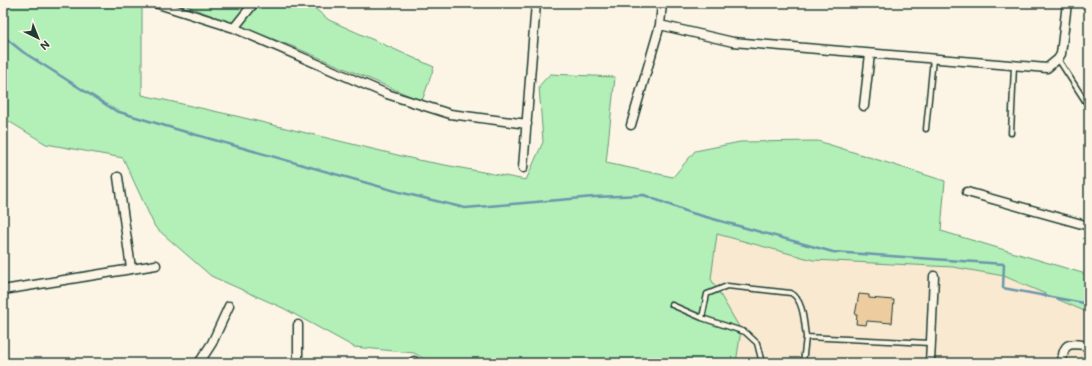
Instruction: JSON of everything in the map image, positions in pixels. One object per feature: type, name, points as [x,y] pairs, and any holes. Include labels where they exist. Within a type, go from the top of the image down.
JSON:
[{"type":"street","points":[[155,3],[234,28],[387,94],[450,114],[527,124]]},
{"type":"street","points":[[234,28],[254,3]]},
{"type":"street","points":[[523,168],[535,3]]},
{"type":"street","points":[[631,125],[660,25],[662,3]]},
{"type":"street","points":[[660,25],[733,42],[1047,68],[1058,59],[1061,54],[1068,3]]},
{"type":"street","points":[[864,106],[870,54]]},
{"type":"street","points":[[118,177],[131,268]]},
{"type":"street","points":[[966,192],[1089,226]]},
{"type":"street","points":[[3,290],[156,265]]},
{"type":"street","points":[[930,363],[934,276]]},
{"type":"street","points":[[199,363],[212,343],[228,306]]},
{"type":"street","points":[[298,325],[298,363]]},
{"type":"street","points":[[1062,363],[1062,352],[1066,347],[1073,343],[1089,346]]},
{"type":"lane","points":[[926,129],[933,58]]},
{"type":"lane","points":[[1058,59],[1089,107]]},
{"type":"lane","points":[[1011,133],[1014,66]]},
{"type":"lane","points":[[702,318],[707,294],[727,286],[791,293],[798,298],[806,337],[803,363]]},
{"type":"lane","points":[[672,305],[702,318],[745,332],[757,343],[762,363]]},
{"type":"lane","points":[[806,337],[930,343]]},
{"type":"shaded area","points":[[716,233],[813,260],[953,267],[1004,276],[1089,313],[1089,363],[736,363],[741,330],[711,279]]},
{"type":"green space","points":[[3,3],[142,3],[142,95],[418,160],[526,180],[543,142],[539,86],[550,74],[615,77],[606,163],[673,177],[695,151],[740,142],[818,141],[945,181],[941,231],[1089,275],[1089,313],[1004,276],[953,267],[813,260],[717,234],[711,279],[741,330],[736,363],[431,363],[414,353],[354,347],[283,308],[211,276],[155,227],[123,158],[46,144],[5,119],[3,112]]},
{"type":"green space","points":[[179,3],[308,3],[329,20],[434,67],[422,101],[294,47]]},
{"type":"building","points":[[859,294],[869,295],[869,298],[894,300],[892,323],[867,321],[866,325],[856,324],[857,315],[855,315]]},
{"type":"waterway","points":[[3,36],[23,52],[116,111],[399,192],[465,208],[594,197],[644,195],[688,212],[833,252],[1004,264],[1003,288],[1089,304]]}]
